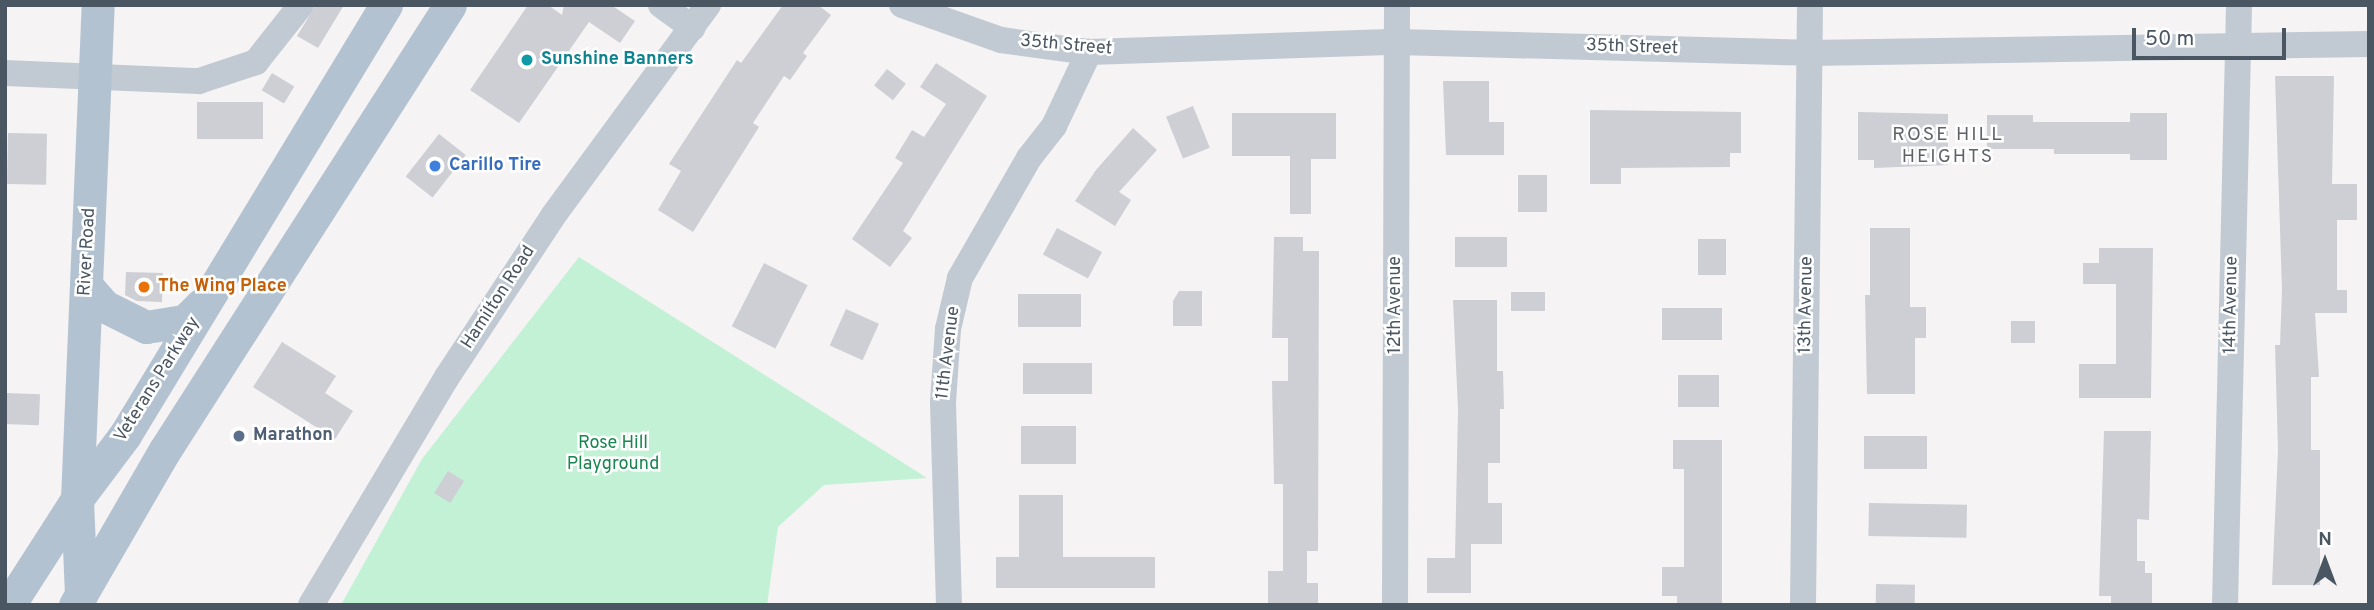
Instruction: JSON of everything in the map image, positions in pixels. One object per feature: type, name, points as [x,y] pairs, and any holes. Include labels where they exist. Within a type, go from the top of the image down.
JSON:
[{"type":"main road","name":"River Road","points":[[79,602],[77,499],[98,78],[98,5]]},
{"type":"main road","name":"Veterans Parkway","points":[[9,605],[77,499],[125,435],[386,5]]},
{"type":"main road","points":[[79,602],[165,450],[450,5]]},
{"type":"main road","points":[[86,285],[104,306],[146,327],[185,321],[211,295]]},
{"type":"street","points":[[5,73],[199,81],[256,62],[301,5]]},
{"type":"street","points":[[661,5],[693,28]]},
{"type":"street","name":"Hamilton Road","points":[[311,605],[447,377],[553,216],[708,5]]},
{"type":"street","name":"35th Street","points":[[902,5],[1001,40],[1089,52],[1398,42],[1809,53],[2369,44]]},
{"type":"street","name":"12th Avenue","points":[[1395,605],[1397,5]]},
{"type":"street","name":"13th Avenue","points":[[1803,605],[1810,5]]},
{"type":"street","name":"14th Avenue","points":[[2225,605],[2239,5]]},
{"type":"street","name":"11th Avenue","points":[[949,605],[943,402],[948,329],[960,278],[1029,158],[1054,126],[1089,52]]},
{"type":"green space","name":"Rose Hill Playground","points":[[579,257],[927,478],[824,485],[778,527],[767,605],[341,605],[422,459]]},
{"type":"building","points":[[316,5],[344,5],[318,48],[297,36]]},
{"type":"building","name":"Sunshine Banners","points":[[528,5],[548,5],[562,15],[564,5],[611,5],[635,21],[620,43],[589,22],[519,123],[470,90]]},
{"type":"building","points":[[783,5],[818,5],[831,15],[803,53],[807,56],[790,80],[784,76],[753,123],[759,127],[693,232],[658,210],[681,171],[669,164],[737,60],[741,63]]},
{"type":"building","points":[[936,63],[987,96],[903,231],[912,238],[890,267],[852,239],[903,163],[895,158],[912,130],[924,137],[946,104],[920,87]]},
{"type":"building","points":[[887,69],[906,84],[893,100],[874,86]]},
{"type":"building","points":[[272,73],[294,86],[284,104],[262,90]]},
{"type":"building","points":[[2275,76],[2334,76],[2332,184],[2357,184],[2357,220],[2337,220],[2337,290],[2347,290],[2347,313],[2315,313],[2319,377],[2311,377],[2311,450],[2320,450],[2320,585],[2272,585],[2278,450],[2275,345],[2280,345],[2282,290]]},
{"type":"building","points":[[1443,81],[1489,81],[1489,122],[1504,122],[1504,155],[1446,155]]},
{"type":"building","points":[[197,102],[263,102],[263,139],[197,139]]},
{"type":"building","points":[[1193,106],[1210,148],[1183,159],[1166,117]]},
{"type":"building","points":[[1590,110],[1741,112],[1741,153],[1730,153],[1730,167],[1621,168],[1621,184],[1590,184]]},
{"type":"building","points":[[1858,112],[1948,114],[1948,165],[1874,168],[1874,160],[1858,160]]},
{"type":"building","points":[[1232,113],[1336,113],[1336,159],[1311,159],[1311,214],[1290,214],[1290,156],[1232,156]]},
{"type":"building","points":[[2130,113],[2167,113],[2167,160],[2130,160],[2130,154],[2054,154],[2054,149],[1987,149],[1987,115],[2033,115],[2033,122],[2130,122]]},
{"type":"building","points":[[1133,128],[1157,150],[1119,192],[1131,200],[1115,226],[1075,201],[1096,170]]},
{"type":"building","points":[[8,133],[47,134],[46,185],[7,184]]},
{"type":"building","name":"Carillo Tire","points":[[439,134],[466,155],[433,197],[406,177]]},
{"type":"building","points":[[1518,175],[1547,175],[1547,212],[1518,212]]},
{"type":"building","points":[[1057,228],[1102,252],[1088,278],[1043,254]]},
{"type":"building","points":[[1870,228],[1910,228],[1910,307],[1926,307],[1926,338],[1915,338],[1915,394],[1867,394],[1865,295],[1870,295]]},
{"type":"building","points":[[1274,237],[1303,237],[1303,251],[1319,251],[1318,551],[1307,551],[1307,583],[1318,583],[1318,605],[1268,605],[1268,571],[1283,571],[1283,484],[1274,484],[1272,381],[1288,381],[1288,338],[1272,338]]},
{"type":"building","points":[[1455,237],[1507,237],[1507,267],[1455,267]]},
{"type":"building","points":[[1698,239],[1726,239],[1726,275],[1698,275]]},
{"type":"building","points":[[2099,248],[2153,248],[2151,398],[2079,398],[2079,364],[2116,364],[2116,284],[2083,284],[2083,263],[2099,263]]},
{"type":"building","points":[[764,263],[808,285],[775,349],[732,326]]},
{"type":"building","name":"The Wing Place","points":[[126,272],[163,273],[162,302],[137,301],[125,295]]},
{"type":"building","points":[[1179,291],[1202,291],[1202,326],[1173,326],[1173,301]]},
{"type":"building","points":[[1511,292],[1545,292],[1545,311],[1511,311]]},
{"type":"building","points":[[1018,294],[1081,294],[1081,327],[1018,327]]},
{"type":"building","points":[[1453,300],[1497,300],[1497,371],[1503,371],[1504,409],[1500,409],[1500,463],[1488,463],[1488,503],[1502,503],[1502,544],[1471,544],[1471,593],[1427,593],[1427,558],[1455,558],[1458,409]]},
{"type":"building","points":[[1662,308],[1722,308],[1722,340],[1662,340]]},
{"type":"building","points":[[846,309],[879,324],[863,360],[830,346]]},
{"type":"building","points":[[2011,321],[2035,321],[2035,343],[2011,343]]},
{"type":"building","points":[[282,342],[336,376],[325,393],[353,411],[335,439],[253,387]]},
{"type":"building","points":[[1023,363],[1092,363],[1092,394],[1023,394]]},
{"type":"building","points":[[1678,375],[1719,375],[1719,407],[1678,407]]},
{"type":"building","points":[[5,393],[40,394],[39,425],[5,424]]},
{"type":"building","points":[[1021,426],[1076,426],[1076,464],[1021,464]]},
{"type":"building","points":[[2104,431],[2151,431],[2149,520],[2137,519],[2137,561],[2145,561],[2145,573],[2152,573],[2152,605],[2111,605],[2111,596],[2099,596]]},
{"type":"building","points":[[1864,436],[1927,436],[1927,469],[1864,469]]},
{"type":"building","points":[[1673,440],[1722,440],[1722,605],[1677,605],[1677,596],[1662,596],[1662,567],[1684,567],[1684,469],[1673,469]]},
{"type":"building","points":[[448,471],[464,481],[450,503],[434,493]]},
{"type":"building","points":[[1019,495],[1063,495],[1063,557],[1155,557],[1155,588],[996,588],[996,557],[1019,557]]},
{"type":"building","points":[[1869,503],[1967,505],[1966,538],[1868,536]]},
{"type":"building","points":[[1876,584],[1915,585],[1915,605],[1876,605]]},
{"type":"place","name":"Sunshine Banners","points":[[527,60]]},
{"type":"place","name":"Carillo Tire","points":[[435,166]]},
{"type":"place","name":"The Wing Place","points":[[144,287]]},
{"type":"place","name":"Marathon","points":[[239,436]]},
{"type":"district","name":"ROSE HILL HEIGHTS","points":[[1948,147]]}]
